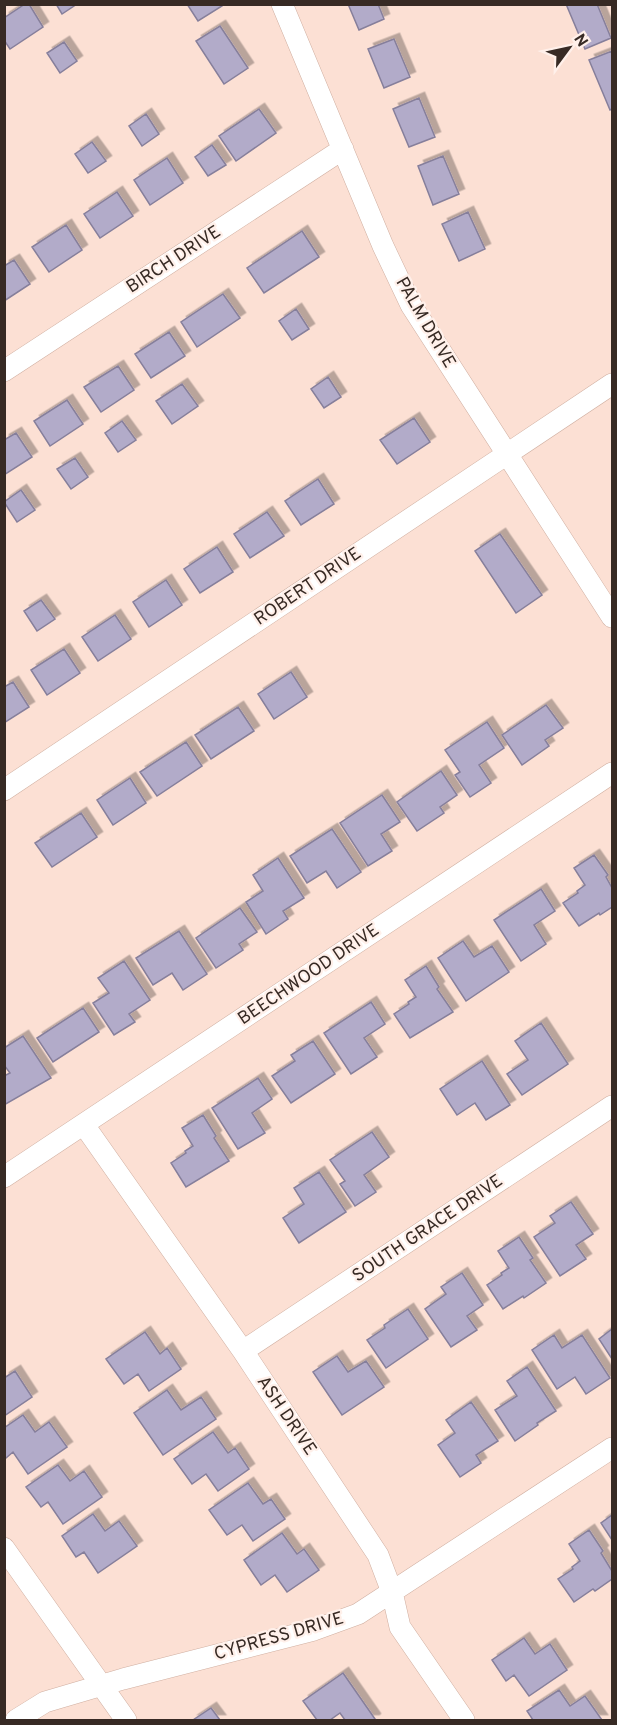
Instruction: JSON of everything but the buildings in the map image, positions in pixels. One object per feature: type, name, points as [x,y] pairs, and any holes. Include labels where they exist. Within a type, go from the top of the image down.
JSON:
[{"type":"street","name":"PALM DRIVE","points":[[282,4],[383,246],[411,305],[612,617]]},
{"type":"street","name":"BIRCH DRIVE","points":[[4,371],[343,149]]},
{"type":"street","name":"ROBERT DRIVE","points":[[4,790],[612,384]]},
{"type":"street","name":"BEECHWOOD DRIVE","points":[[4,1177],[612,773]]},
{"type":"street","name":"SOUTH GRACE DRIVE","points":[[243,1351],[612,1106]]},
{"type":"street","name":"ASH DRIVE","points":[[84,1125],[243,1351],[378,1555],[392,1592],[400,1627],[464,1720]]},
{"type":"street","name":"CYPRESS DRIVE","points":[[16,1720],[45,1702],[314,1630],[358,1614],[612,1448]]},
{"type":"street","points":[[4,1548],[126,1720]]}]
